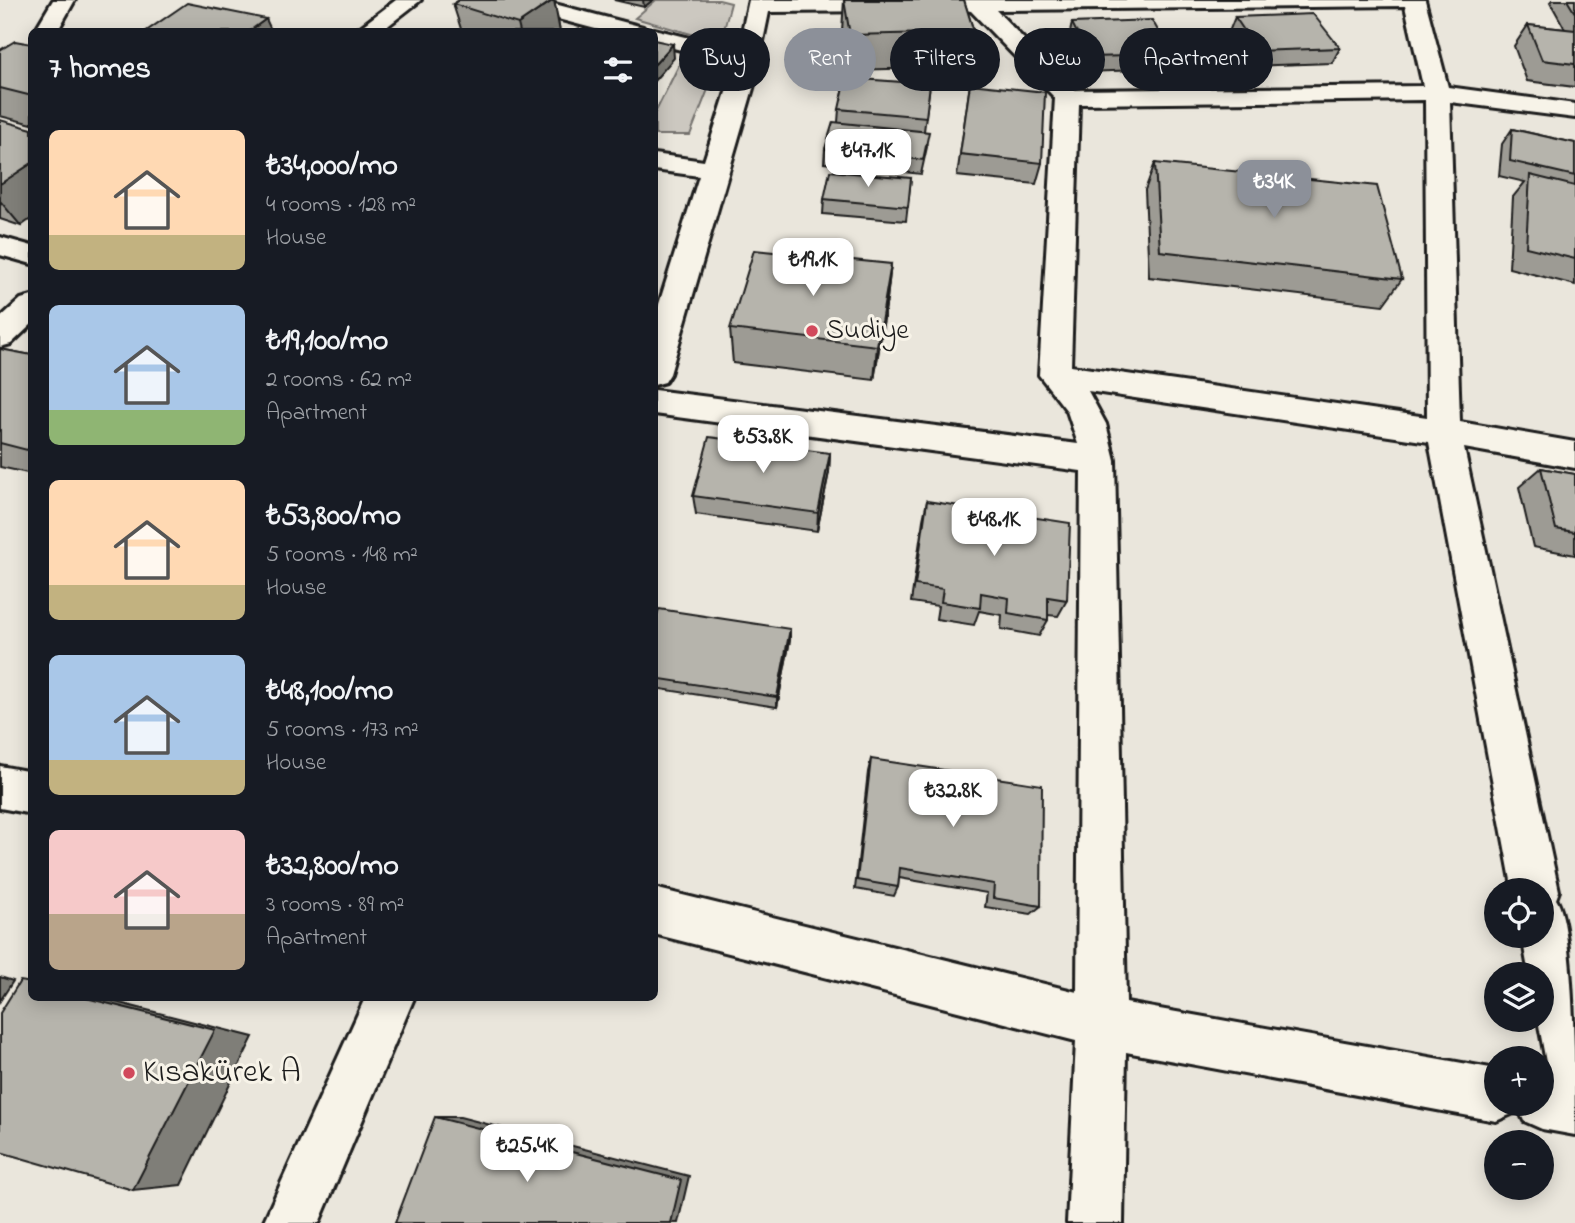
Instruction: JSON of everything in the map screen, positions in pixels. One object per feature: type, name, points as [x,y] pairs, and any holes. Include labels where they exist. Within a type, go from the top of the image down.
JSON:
[{"type":"street","points":[[47,28],[64,0]]},
{"type":"street","points":[[371,28],[410,0]]},
{"type":"street","points":[[513,0],[620,28]]},
{"type":"street","points":[[755,28],[760,2],[977,4],[1404,0]]},
{"type":"street","points":[[1414,0],[1437,93],[1444,432],[1533,878]]},
{"type":"street","points":[[977,4],[1067,97],[1055,375],[1082,405],[1096,438],[1098,460],[1102,1023],[1095,1223]]},
{"type":"street","points":[[658,37],[679,42]]},
{"type":"street","points":[[658,360],[714,170],[741,91]]},
{"type":"street","points":[[1067,97],[1437,93],[1575,111]]},
{"type":"street","points":[[658,163],[714,170]]},
{"type":"street","points":[[0,246],[28,254]]},
{"type":"street","points":[[0,335],[28,313]]},
{"type":"street","points":[[1055,375],[1444,432],[1575,455]]},
{"type":"street","points":[[658,402],[1098,460]]},
{"type":"street","points":[[0,787],[28,792]]},
{"type":"street","points":[[658,912],[1102,1023],[1484,1093]]},
{"type":"street","points":[[1548,948],[1575,1082]]},
{"type":"street","points":[[291,1223],[389,1001]]},
{"type":"street","points":[[1554,1105],[1575,1109]]},
{"type":"shaded area","points":[[656,0],[719,0],[731,3],[724,28],[679,28],[679,31],[635,18]]},
{"type":"shaded area","points":[[679,65],[679,91],[707,91],[690,135],[658,135],[658,107]]},
{"type":"building","points":[[459,0],[553,0],[518,24],[453,4]]},
{"type":"building","points":[[844,0],[964,0],[973,28],[890,28],[890,34],[876,34],[876,28],[849,28]]},
{"type":"building","points":[[1567,0],[1575,0],[1575,13]]},
{"type":"building","points":[[187,3],[266,19],[254,28],[151,28]]},
{"type":"building","points":[[1313,14],[1340,48],[1273,50],[1273,28],[1242,28],[1235,17]]},
{"type":"building","points":[[1152,20],[1157,28],[1119,28],[1119,56],[1105,57],[1105,28],[1074,28],[1072,23]]},
{"type":"building","points":[[1528,25],[1575,30],[1575,64],[1542,60]]},
{"type":"building","points":[[15,41],[28,43],[28,95],[0,88],[0,50]]},
{"type":"building","points":[[658,41],[673,44],[658,61]]},
{"type":"building","points":[[876,80],[890,81],[890,91],[929,91],[926,117],[839,109],[843,91],[876,91]]},
{"type":"building","points":[[1000,87],[1014,89],[1014,91],[1045,92],[1042,163],[960,154],[969,91],[1000,91]]},
{"type":"building","points":[[0,120],[28,128],[28,166],[0,184]]},
{"type":"building","points":[[833,122],[929,132],[923,160],[825,149]]},
{"type":"building","points":[[1512,129],[1575,143],[1575,176],[1510,161]]},
{"type":"building","points":[[1155,163],[1377,186],[1402,279],[1160,251]]},
{"type":"building","points":[[830,171],[911,178],[908,207],[824,199]]},
{"type":"building","points":[[1530,175],[1575,186],[1575,259],[1526,247]]},
{"type":"building","points":[[754,250],[891,264],[877,346],[730,329]]},
{"type":"building","points":[[0,349],[28,354],[28,449],[0,443]]},
{"type":"building","points":[[709,437],[830,453],[818,513],[693,496]]},
{"type":"building","points":[[1541,468],[1575,474],[1575,532],[1556,529]]},
{"type":"building","points":[[927,501],[1070,523],[1067,600],[1048,597],[1048,620],[1008,613],[1009,598],[981,593],[980,608],[941,602],[943,589],[915,585]]},
{"type":"building","points":[[659,609],[790,629],[777,697],[658,679]]},
{"type":"building","points":[[871,759],[1042,785],[1041,906],[993,898],[994,884],[900,868],[898,887],[857,880]]},
{"type":"building","name":"Kısakürek A","points":[[20,981],[28,982],[28,1001],[98,1001],[215,1030],[133,1190],[0,1152],[0,1013]]},
{"type":"building","points":[[435,1117],[681,1180],[671,1223],[395,1223]]},
{"type":"place","name":"Sudiye","points":[[812,331]]},
{"type":"place","name":"Kısakürek A","points":[[129,1073]]}]
